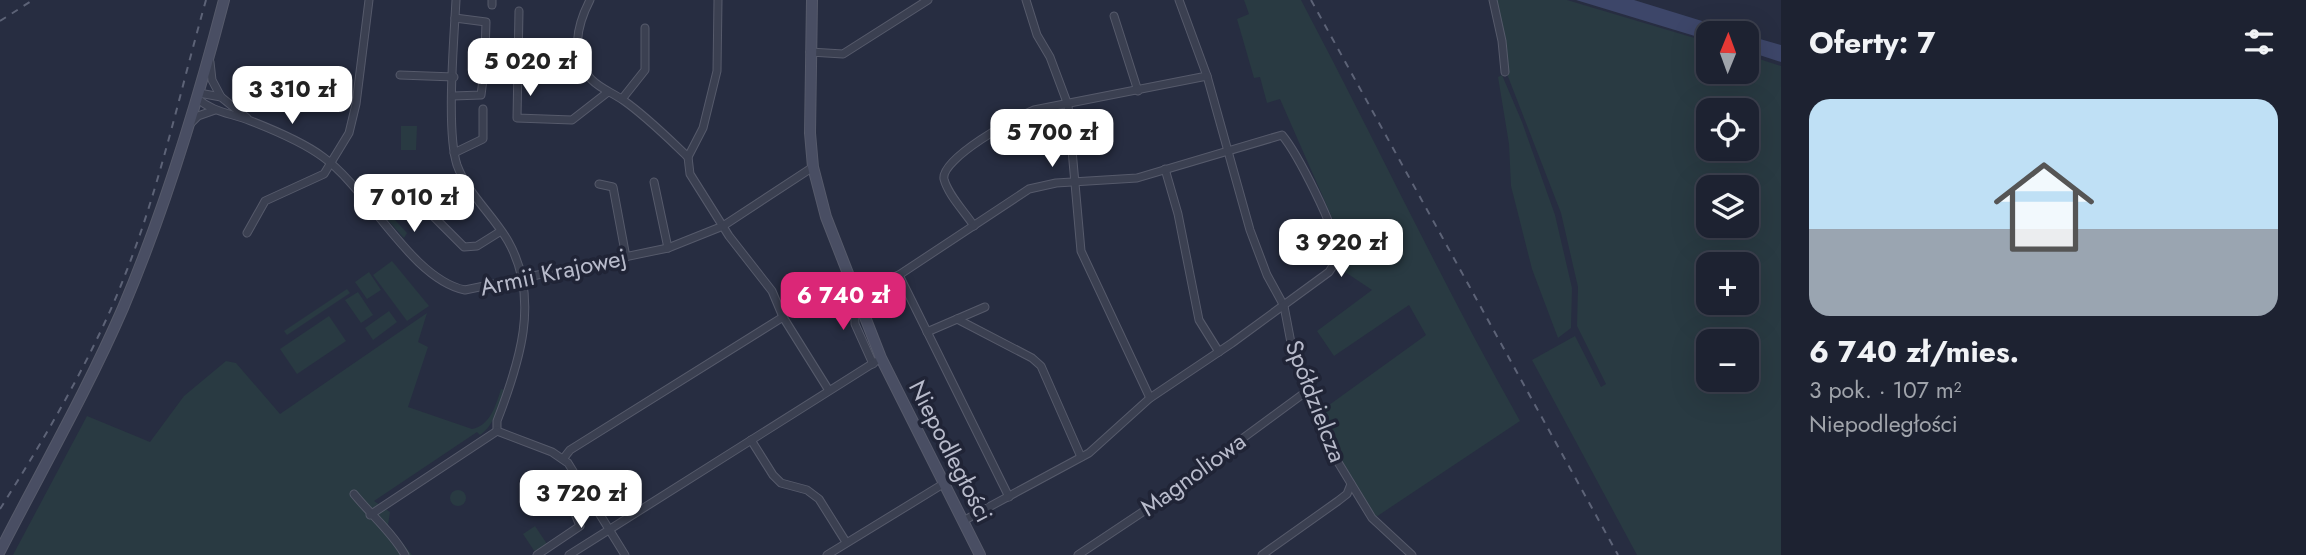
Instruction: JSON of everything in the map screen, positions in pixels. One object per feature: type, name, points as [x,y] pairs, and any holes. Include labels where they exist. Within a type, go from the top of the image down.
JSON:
[{"type":"street","points":[[0,551],[123,308],[188,127],[224,0]]},
{"type":"street","points":[[247,233],[265,201],[315,180],[331,164],[353,119],[369,0]]},
{"type":"street","points":[[456,0],[454,153],[466,183],[514,256],[520,280],[525,336],[497,421],[497,431]]},
{"type":"street","points":[[590,0],[578,30],[576,49],[582,68],[591,80],[622,99],[688,157]]},
{"type":"street","points":[[718,0],[717,71],[703,128],[688,157],[690,174],[723,226],[772,291],[783,317],[828,389]]},
{"type":"street","name":"Niepodległości","points":[[813,0],[810,133],[813,167],[826,217],[877,361],[980,555]]},
{"type":"street","points":[[810,52],[843,54],[928,0]]},
{"type":"street","points":[[1026,0],[1037,34],[1050,57],[1068,105],[1081,251],[1100,298],[1150,398]]},
{"type":"street","name":"Spółdzielcza","points":[[1180,0],[1207,76],[1226,151],[1259,252],[1284,306],[1292,348],[1333,454],[1372,518],[1412,555]]},
{"type":"street","points":[[1493,0],[1505,72]]},
{"type":"street","points":[[519,11],[517,118],[572,120],[608,92]]},
{"type":"street","points":[[1114,16],[1138,91]]},
{"type":"street","points":[[455,18],[486,22],[485,53]]},
{"type":"street","points":[[622,99],[645,70],[645,28]]},
{"type":"street","points":[[209,58],[212,80],[221,97]]},
{"type":"street","points":[[453,96],[481,95],[485,64]]},
{"type":"street","points":[[400,75],[454,76]]},
{"type":"street","points":[[974,226],[948,187],[944,177],[945,169],[954,159],[1017,117],[1207,76]]},
{"type":"street","name":"Armii Krajowej","points":[[198,96],[221,97],[250,120]]},
{"type":"street","name":"Armii Krajowej","points":[[198,96],[215,110],[250,120],[322,156],[435,279],[465,290],[668,248],[723,226],[813,167]]},
{"type":"street","points":[[454,153],[483,139],[483,109]]},
{"type":"street","points":[[188,127],[198,116],[215,110]]},
{"type":"street","points":[[854,292],[899,275],[1029,189],[1075,182],[1137,178],[1282,135],[1296,153],[1338,251],[1329,272],[1219,352],[1150,398],[1082,457],[963,521]]},
{"type":"street","points":[[1165,169],[1178,214],[1199,320],[1219,352]]},
{"type":"street","points":[[654,181],[668,248]]},
{"type":"street","points":[[599,184],[613,187],[626,257]]},
{"type":"street","points":[[421,204],[464,247],[477,246],[500,231]]},
{"type":"street","points":[[899,275],[1009,497]]},
{"type":"street","points":[[927,332],[985,307]]},
{"type":"street","points":[[563,459],[570,450],[783,317]]},
{"type":"street","points":[[957,319],[1032,358],[1041,366],[1082,457]]},
{"type":"street","points":[[569,555],[828,389],[877,361]]},
{"type":"street","name":"Magnoliowa","points":[[1078,555],[1144,511],[1307,391]]},
{"type":"street","points":[[497,431],[563,459],[591,498],[625,555]]},
{"type":"street","points":[[370,514],[497,431]]},
{"type":"street","points":[[751,439],[773,475],[781,483],[807,491],[819,499],[846,542]]},
{"type":"street","points":[[827,555],[943,484]]},
{"type":"street","points":[[1262,555],[1338,502],[1347,494],[1351,484]]},
{"type":"street","points":[[354,494],[396,539],[405,555]]},
{"type":"street","points":[[537,555],[580,526],[574,511],[591,498]]},
{"type":"shaded area","points":[[1244,0],[1301,0],[1463,317],[1520,421],[1376,517],[1334,448],[1318,413],[1426,335],[1409,305],[1334,356],[1317,331],[1372,290],[1339,268],[1343,255],[1341,238],[1280,99],[1267,103],[1260,77],[1254,78],[1237,19],[1249,14]]},
{"type":"shaded area","points":[[1494,0],[1567,0],[1696,38],[1696,84],[1759,84],[1759,59],[1781,66],[1781,555],[1637,555],[1532,360],[1575,336],[1601,387],[1606,384],[1577,326],[1578,287],[1561,213],[1507,74]]},
{"type":"shaded area","points":[[1502,75],[1555,215],[1572,288],[1571,328],[1558,338],[1532,269],[1511,186],[1509,144],[1498,77]]},
{"type":"shaded area","points":[[401,126],[417,126],[416,150],[401,150]]},
{"type":"shaded area","points":[[372,195],[407,233],[404,238],[369,199]]},
{"type":"shaded area","points":[[392,261],[429,306],[407,321],[373,275]]},
{"type":"shaded area","points":[[369,272],[381,290],[367,299],[355,282]]},
{"type":"shaded area","points":[[347,289],[350,293],[287,335],[284,331]]},
{"type":"shaded area","points":[[358,292],[373,315],[361,323],[345,300]]},
{"type":"shaded area","points":[[389,311],[397,322],[373,340],[365,328]]},
{"type":"shaded area","points":[[427,313],[418,342],[428,347],[408,407],[472,429],[488,419],[501,389],[504,390],[495,415],[485,431],[480,435],[477,432],[374,501],[390,512],[388,525],[412,555],[13,555],[87,416],[150,442],[184,396],[226,361],[236,363],[280,414]]},
{"type":"shaded area","points":[[329,316],[346,341],[297,374],[280,349]]},
{"type":"shaded area","points":[[458,490],[464,492],[464,504],[458,506],[452,504],[450,498],[452,492]]},
{"type":"shaded area","points":[[535,526],[547,544],[535,552],[523,534]]},
{"type":"water","points":[[1576,0],[1634,0],[1702,21],[1696,21],[1696,36]]},
{"type":"water","points":[[1759,39],[1781,45],[1781,62],[1759,55]]},
{"type":"railway","points":[[0,21],[33,0]]},
{"type":"railway","points":[[0,509],[68,395],[113,305],[159,173],[206,0]]},
{"type":"railway","points":[[1311,0],[1618,555]]}]
